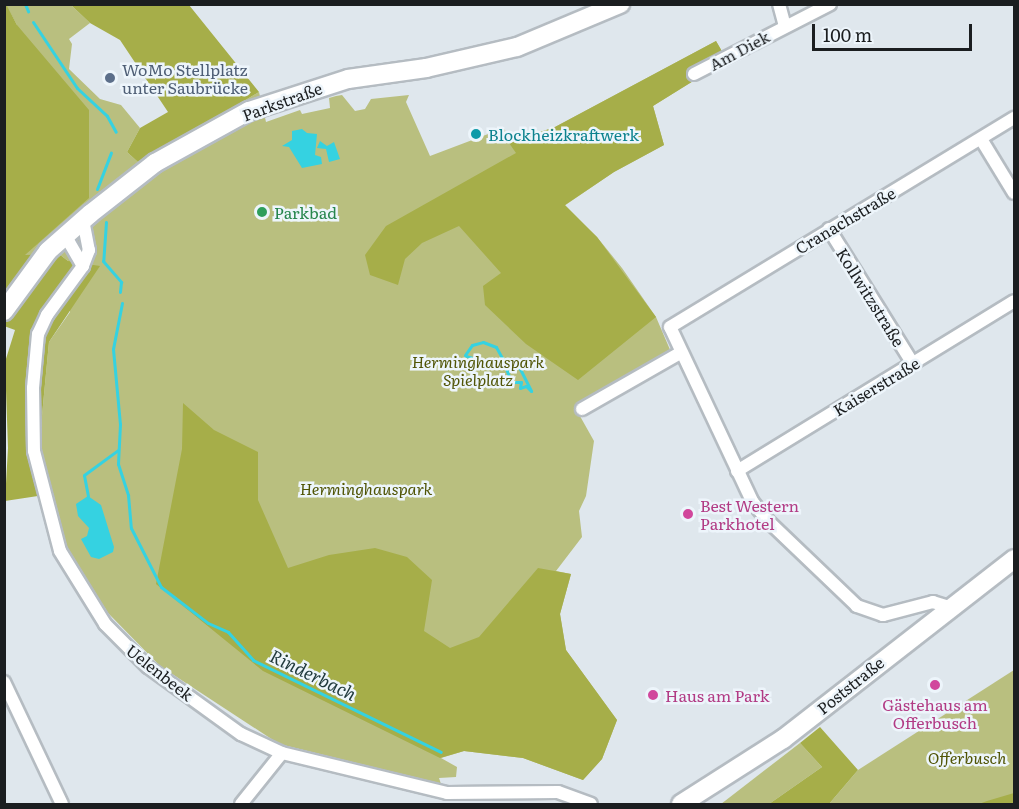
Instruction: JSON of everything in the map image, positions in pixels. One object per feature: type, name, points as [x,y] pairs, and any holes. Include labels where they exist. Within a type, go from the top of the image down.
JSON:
[{"type":"street","name":"Parkstraße","points":[[4,311],[30,271],[83,220],[183,146],[275,100],[348,79],[426,68],[517,47],[620,4]]},
{"type":"street","name":"Am Diek","points":[[779,4],[785,26]]},
{"type":"street","name":"Am Diek","points":[[694,74],[830,4]]},
{"type":"street","name":"Cranachstraße","points":[[680,353],[670,332],[676,322],[1014,118]]},
{"type":"street","points":[[981,139],[1014,193]]},
{"type":"street","name":"Uelenbeek","points":[[83,220],[89,250],[83,266],[47,315],[35,346],[34,451],[60,552],[105,624],[140,660],[241,734],[282,753],[447,793],[558,792],[591,804]]},
{"type":"street","name":"Kollwitzstraße","points":[[829,229],[913,364]]},
{"type":"street","points":[[65,236],[83,266]]},
{"type":"street","name":"Kaiserstraße","points":[[737,471],[1014,301]]},
{"type":"street","points":[[582,409],[680,353],[737,471],[768,521],[851,603],[883,615],[937,602],[949,607]]},
{"type":"street","name":"Poststraße","points":[[681,804],[783,739],[949,607],[1014,559]]},
{"type":"street","points":[[4,682],[62,804]]},
{"type":"street","points":[[241,804],[282,753]]},
{"type":"green space","points":[[6,4],[17,25],[89,110],[89,198],[25,255],[59,254],[68,261],[100,266],[49,342],[39,447],[51,494],[5,501],[8,448],[5,362],[15,330],[4,326]]},
{"type":"green space","name":"Herminghauspark","points":[[6,5],[71,5],[90,23],[69,39],[72,44],[69,69],[100,99],[121,105],[140,128],[127,152],[139,163],[259,92],[266,122],[300,110],[302,114],[330,108],[329,98],[336,96],[342,95],[355,111],[365,109],[371,99],[409,95],[406,102],[430,156],[504,128],[510,142],[555,127],[716,41],[727,60],[653,106],[664,145],[614,172],[564,206],[597,237],[622,268],[656,317],[671,352],[576,409],[594,441],[586,496],[579,511],[582,537],[556,571],[571,574],[560,614],[566,650],[617,720],[602,759],[583,780],[523,758],[464,751],[441,758],[457,767],[456,777],[439,778],[441,784],[279,744],[160,666],[108,613],[64,546],[39,447],[49,342],[70,312],[68,261],[59,254],[24,256],[17,25]]},
{"type":"green space","points":[[71,5],[189,5],[259,92],[139,163],[127,152],[140,128],[168,112],[120,40],[90,23]]},
{"type":"green space","points":[[716,41],[727,60],[653,106],[664,145],[614,172],[565,205],[597,237],[656,317],[578,380],[526,344],[485,305],[483,286],[501,273],[459,226],[422,243],[405,259],[398,285],[370,275],[365,255],[386,226],[516,153],[509,143],[555,127]]},
{"type":"green space","points":[[183,403],[214,430],[258,452],[258,500],[288,568],[329,555],[375,548],[407,557],[432,580],[424,631],[450,648],[479,637],[538,568],[571,574],[560,614],[566,650],[617,720],[602,759],[583,780],[523,758],[464,751],[440,758],[263,671],[156,584],[182,449]]},
{"type":"green space","name":"Offerbusch","points":[[1014,670],[1014,804],[829,804],[858,770]]},
{"type":"green space","points":[[820,727],[858,770],[829,804],[769,804],[822,767],[800,743]]},
{"type":"green space","points":[[800,743],[822,767],[769,804],[721,804]]},
{"type":"green space","points":[[1014,793],[1014,804],[979,804],[987,801]]},
{"type":"water","points":[[302,129],[307,133],[317,134],[315,155],[321,157],[322,164],[302,168],[289,147],[282,146],[292,140],[292,131]]},
{"type":"water","points":[[320,141],[327,146],[334,142],[340,159],[329,162],[326,149],[317,148]]},
{"type":"water","points":[[88,496],[101,505],[114,547],[113,552],[99,559],[91,557],[81,539],[87,536],[89,528],[78,516],[76,504]]},
{"type":"waterway","name":"Rinderbach","points":[[25,4],[28,11]]},
{"type":"waterway","name":"Rinderbach","points":[[33,22],[77,88],[107,116],[116,132]]},
{"type":"waterway","name":"Rinderbach","points":[[97,189],[111,153]]},
{"type":"waterway","name":"Rinderbach","points":[[106,222],[103,261],[121,282],[120,292]]},
{"type":"waterway","name":"Rinderbach","points":[[122,303],[113,349],[120,424],[118,464],[128,495],[131,528],[161,587],[208,623],[228,632],[253,660],[441,752]]},
{"type":"waterway","points":[[465,355],[472,345],[483,342],[496,347],[502,358],[518,365],[531,391],[526,386],[520,388],[521,382],[511,382],[506,368],[466,356]]},
{"type":"waterway","points":[[88,496],[84,475],[118,450]]},
{"type":"place","name":"WoMo Stellplatz unter Saubrücke","points":[[110,78]]},
{"type":"place","name":"Blockheizkraftwerk","points":[[476,134]]},
{"type":"place","name":"Parkbad","points":[[262,212]]},
{"type":"place","name":"Best Western Parkhotel","points":[[688,514]]},
{"type":"place","name":"Gästehaus am Offerbusch","points":[[935,685]]},
{"type":"place","name":"Haus am Park","points":[[653,695]]},
{"type":"park label","name":"Herminghauspark Spielplatz","points":[[478,370]]}]
